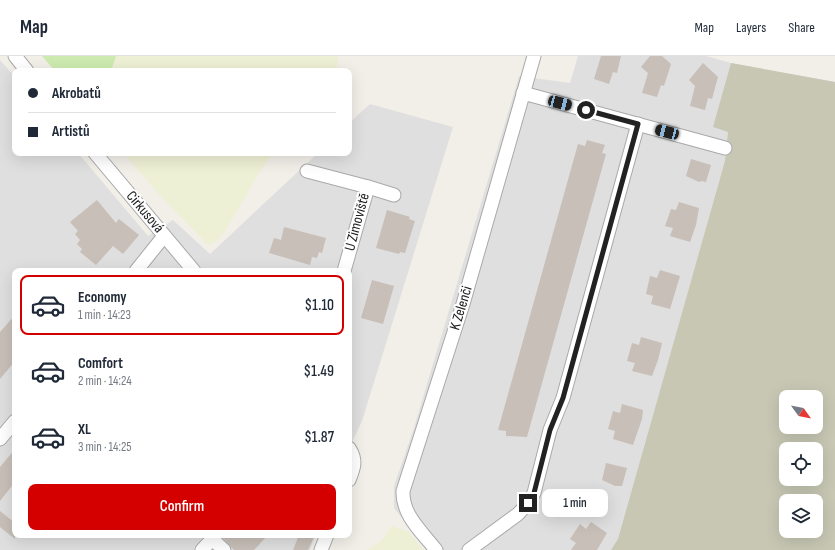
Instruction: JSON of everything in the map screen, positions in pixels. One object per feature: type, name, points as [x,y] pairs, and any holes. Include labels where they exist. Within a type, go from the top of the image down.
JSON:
[{"type":"street","points":[[15,56],[25,68]]},
{"type":"street","name":"K Zelenči","points":[[436,550],[408,514],[404,506],[403,491],[463,304],[534,56]]},
{"type":"street","points":[[523,93],[725,148]]},
{"type":"street","points":[[469,550],[518,514],[534,493],[550,430],[563,398],[638,124]]},
{"type":"street","name":"Cirkusová","points":[[97,156],[191,268]]},
{"type":"street","name":"U Zimoviště","points":[[307,171],[368,187],[345,268]]},
{"type":"street","points":[[368,187],[394,195]]},
{"type":"street","points":[[138,268],[164,236]]},
{"type":"street","points":[[0,439],[12,425]]},
{"type":"street","points":[[352,454],[354,458],[352,472]]},
{"type":"street","points":[[202,550],[213,538]]},
{"type":"street","points":[[215,538],[224,550]]},
{"type":"street","points":[[321,550],[326,538]]},
{"type":"shaded area","points":[[116,56],[338,56],[336,68],[112,68]]},
{"type":"shaded area","points":[[578,56],[706,56],[731,63],[835,82],[835,550],[427,550],[394,508],[394,486],[413,431],[519,76],[570,83]]},
{"type":"shaded area","points":[[0,60],[12,74],[12,156],[81,156],[148,236],[173,220],[210,254],[315,156],[352,156],[352,120],[370,104],[453,127],[362,421],[352,443],[352,268],[12,268],[12,538],[315,538],[310,550],[0,550]]},
{"type":"shaded area","points":[[731,63],[835,82],[835,550],[611,550],[618,539],[725,161],[728,132],[713,127]]},
{"type":"shaded area","points":[[126,156],[272,156],[259,173],[226,230],[218,240],[208,245],[165,201]]},
{"type":"shaded area","points":[[392,526],[409,532],[423,550],[367,550],[381,541]]},
{"type":"green space","points":[[42,56],[116,56],[112,68],[52,68]]},
{"type":"building","points":[[601,56],[621,56],[617,73],[613,72],[609,84],[594,79]]},
{"type":"building","points":[[650,56],[662,56],[671,64],[664,86],[661,85],[657,97],[642,93],[648,73],[641,67]]},
{"type":"building","points":[[703,63],[718,77],[712,99],[708,98],[705,110],[690,106],[695,86],[689,80]]},
{"type":"building","points":[[587,140],[605,145],[602,153],[606,154],[527,437],[506,436],[506,431],[498,430],[578,144],[585,146]]},
{"type":"building","points":[[691,159],[711,165],[706,182],[699,182],[686,176]]},
{"type":"building","points":[[97,200],[116,223],[119,219],[139,235],[123,254],[113,246],[96,265],[80,252],[82,249],[77,244],[80,240],[75,234],[78,231],[70,222]]},
{"type":"building","points":[[679,202],[699,208],[696,225],[690,242],[670,236],[673,228],[665,226],[671,209],[676,210]]},
{"type":"building","points":[[387,210],[410,217],[409,219],[415,221],[405,253],[400,252],[399,254],[376,248]]},
{"type":"building","points":[[284,227],[326,238],[322,253],[319,252],[317,258],[312,257],[310,265],[269,253],[274,238],[281,240]]},
{"type":"building","points":[[660,270],[680,276],[670,309],[651,304],[653,296],[646,294],[650,276],[657,278]]},
{"type":"building","points":[[372,280],[394,286],[383,324],[361,318]]},
{"type":"building","points":[[12,318],[12,365],[0,379],[0,332]]},
{"type":"building","points":[[641,337],[662,343],[652,376],[632,371],[635,363],[627,361],[632,343],[639,345]]},
{"type":"building","points":[[622,404],[643,410],[642,419],[633,445],[613,439],[615,431],[608,429],[613,411],[620,413]]},
{"type":"building","points":[[12,453],[12,486],[0,501],[0,467]]},
{"type":"building","points":[[606,463],[627,468],[622,486],[615,486],[602,480]]},
{"type":"building","points":[[0,511],[12,521],[12,537],[0,527]]},
{"type":"building","points":[[591,522],[607,533],[597,550],[571,550],[576,543],[570,539],[580,524],[586,529]]},
{"type":"building","points":[[223,538],[265,538],[254,550],[234,550]]},
{"type":"building","points":[[298,538],[314,538],[308,550],[293,550]]},
{"type":"route","points":[[528,503],[534,493],[550,430],[563,398],[638,124],[586,110]]}]
